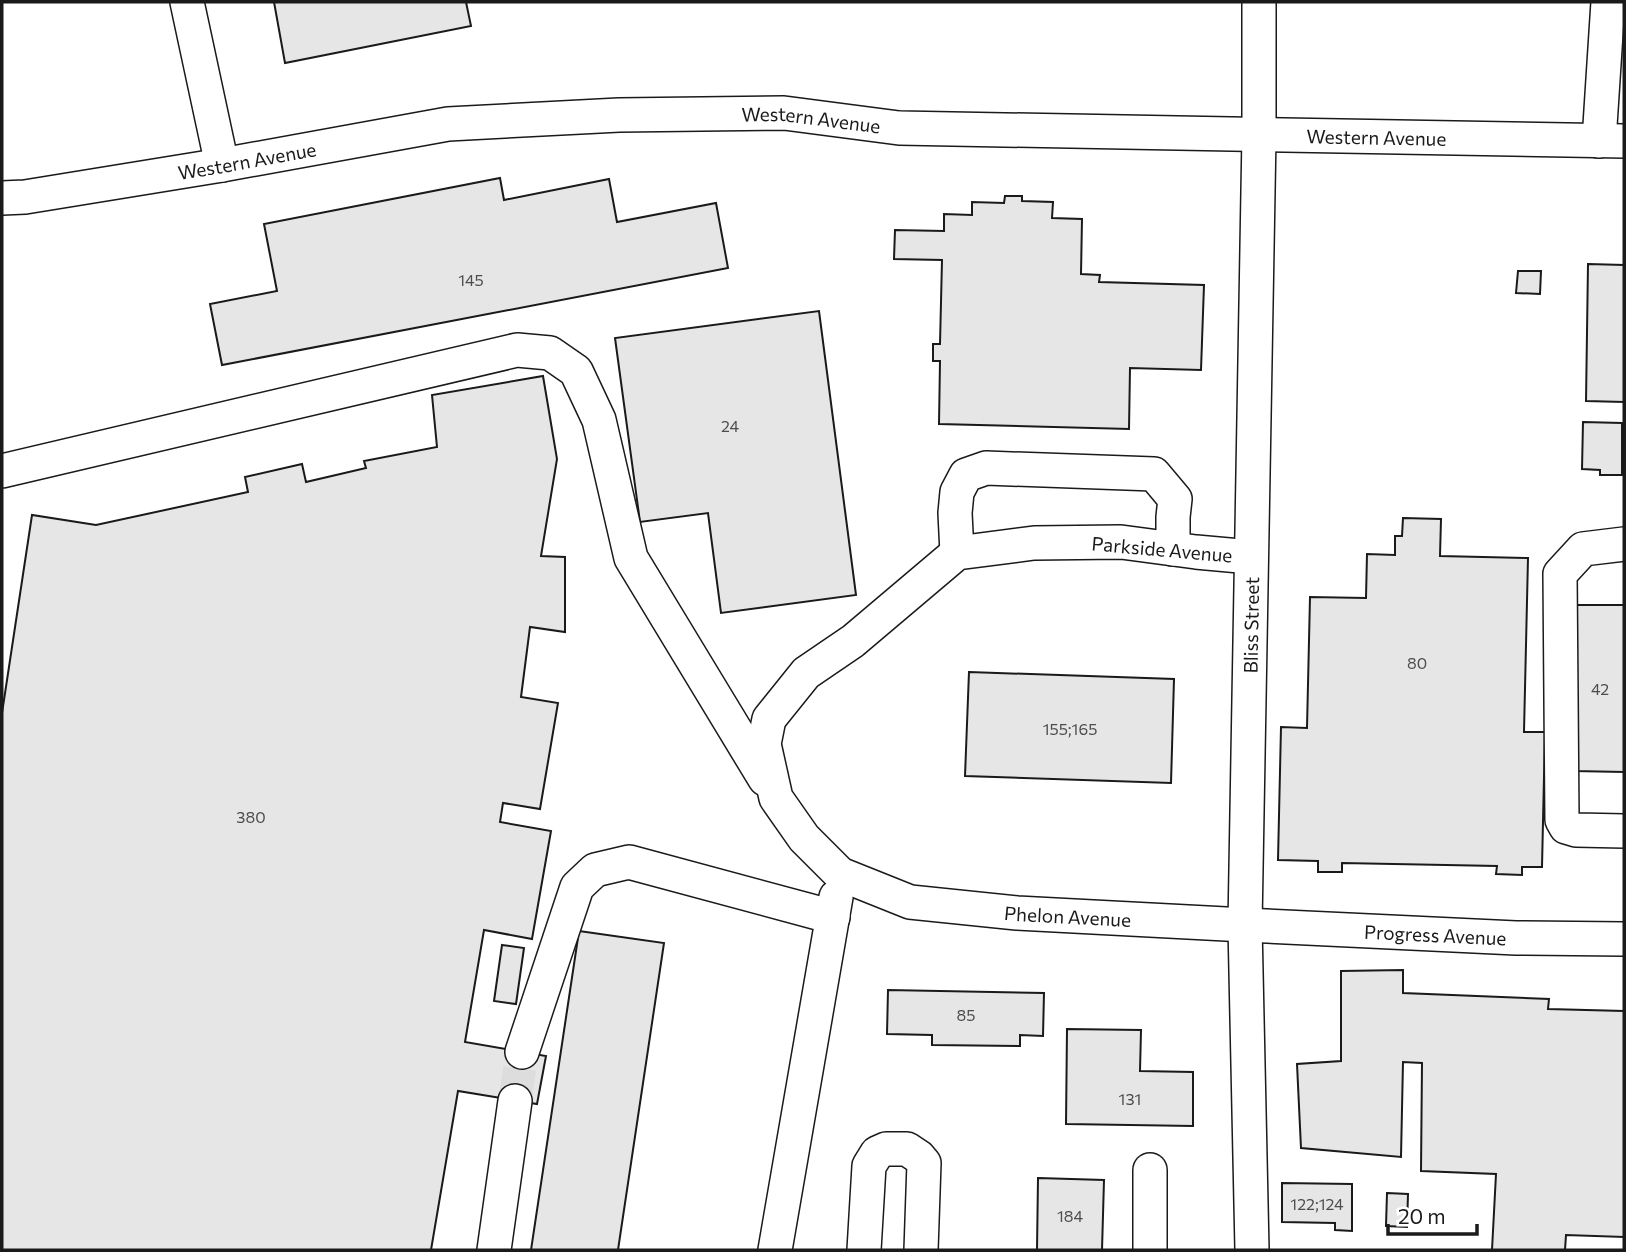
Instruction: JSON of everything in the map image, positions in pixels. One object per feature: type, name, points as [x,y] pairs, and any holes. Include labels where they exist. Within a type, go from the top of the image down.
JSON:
[{"type":"street","points":[[187,2],[222,165]]},
{"type":"street","name":"Bliss Street","points":[[1252,1250],[1245,926],[1259,2]]},
{"type":"street","points":[[1608,2],[1611,141]]},
{"type":"street","name":"Western Avenue","points":[[2,198],[25,197],[222,165],[448,124],[619,115],[784,113],[899,128],[1611,141]]},
{"type":"street","points":[[2,471],[517,350],[550,353],[576,371],[599,420],[631,558],[776,798],[804,838],[840,874],[775,1250]]},
{"type":"street","points":[[776,798],[764,744],[769,719],[806,673],[853,641],[957,553],[957,492],[966,475],[986,468],[1154,474],[1175,499],[1174,549]]},
{"type":"street","name":"Parkside Avenue","points":[[957,553],[1034,543],[1121,542],[1251,557]]},
{"type":"street","points":[[1624,544],[1584,549],[1560,574],[1562,820],[1566,827],[1576,830],[1624,831]]},
{"type":"street","points":[[522,1052],[577,887],[595,870],[629,862],[833,917]]},
{"type":"street","name":"Phelon Avenue","points":[[840,874],[909,902],[1017,913],[1245,926]]},
{"type":"street","name":"Progress Avenue","points":[[1245,926],[1516,938],[1624,939]]},
{"type":"street","points":[[494,1250],[514,1101]]},
{"type":"street","points":[[864,1250],[869,1166],[877,1153],[886,1149],[908,1149],[924,1163],[920,1250]]},
{"type":"street","points":[[1150,1170],[1150,1250]]},
{"type":"building","points":[[274,2],[466,2],[471,26],[285,63]]},
{"type":"building","points":[[500,178],[504,200],[609,179],[617,222],[716,203],[728,268],[222,365],[210,304],[277,291],[264,224]]},
{"type":"building","points":[[1005,196],[1022,196],[1022,201],[1053,202],[1052,218],[1082,219],[1081,274],[1100,275],[1099,282],[1204,285],[1201,370],[1130,368],[1129,429],[939,424],[940,361],[933,361],[933,344],[940,344],[942,260],[894,259],[895,230],[944,231],[944,214],[972,215],[972,202],[1004,203]]},
{"type":"building","points":[[1588,264],[1624,265],[1624,402],[1586,401]]},
{"type":"building","points":[[1518,271],[1541,271],[1540,294],[1516,293]]},
{"type":"building","points":[[819,311],[856,595],[721,613],[708,513],[640,522],[615,338]]},
{"type":"building","points":[[543,376],[557,459],[541,556],[565,557],[565,632],[530,627],[521,697],[558,703],[540,809],[503,803],[500,822],[551,831],[532,939],[484,930],[465,1042],[546,1056],[537,1104],[458,1091],[431,1250],[2,1250],[2,713],[32,515],[96,525],[248,492],[245,477],[302,464],[306,482],[366,468],[364,461],[437,447],[432,395]]},
{"type":"building","points":[[1583,422],[1622,423],[1622,475],[1600,475],[1600,470],[1582,469]]},
{"type":"building","points":[[1403,518],[1441,519],[1440,556],[1528,558],[1524,732],[1545,732],[1542,867],[1522,867],[1522,875],[1496,874],[1497,866],[1342,863],[1342,872],[1318,872],[1318,861],[1278,860],[1281,727],[1307,728],[1310,597],[1366,598],[1367,554],[1395,555],[1395,536],[1402,536]]},
{"type":"building","points":[[1577,605],[1624,605],[1624,772],[1574,771]]},
{"type":"building","points":[[969,672],[1174,679],[1171,783],[965,776]]},
{"type":"building","points":[[579,931],[664,943],[618,1250],[531,1250]]},
{"type":"building","points":[[502,945],[524,948],[516,1004],[494,1001]]},
{"type":"building","points":[[1403,970],[1403,993],[1549,999],[1548,1009],[1624,1011],[1624,1237],[1566,1235],[1565,1250],[1492,1250],[1496,1174],[1421,1171],[1422,1063],[1403,1062],[1401,1157],[1301,1148],[1297,1064],[1341,1061],[1341,971]]},
{"type":"building","points":[[888,990],[1044,993],[1043,1036],[1020,1035],[1020,1046],[932,1045],[932,1035],[887,1034]]},
{"type":"building","points":[[1067,1029],[1141,1030],[1140,1071],[1193,1072],[1193,1126],[1066,1124]]},
{"type":"building","points":[[1038,1178],[1104,1180],[1102,1250],[1037,1250]]},
{"type":"building","points":[[1282,1183],[1352,1184],[1352,1231],[1335,1230],[1335,1223],[1282,1222]]},
{"type":"building","points":[[1387,1193],[1408,1194],[1407,1227],[1386,1226]]},
{"type":"tunnel","points":[[515,1101],[522,1052]]}]
